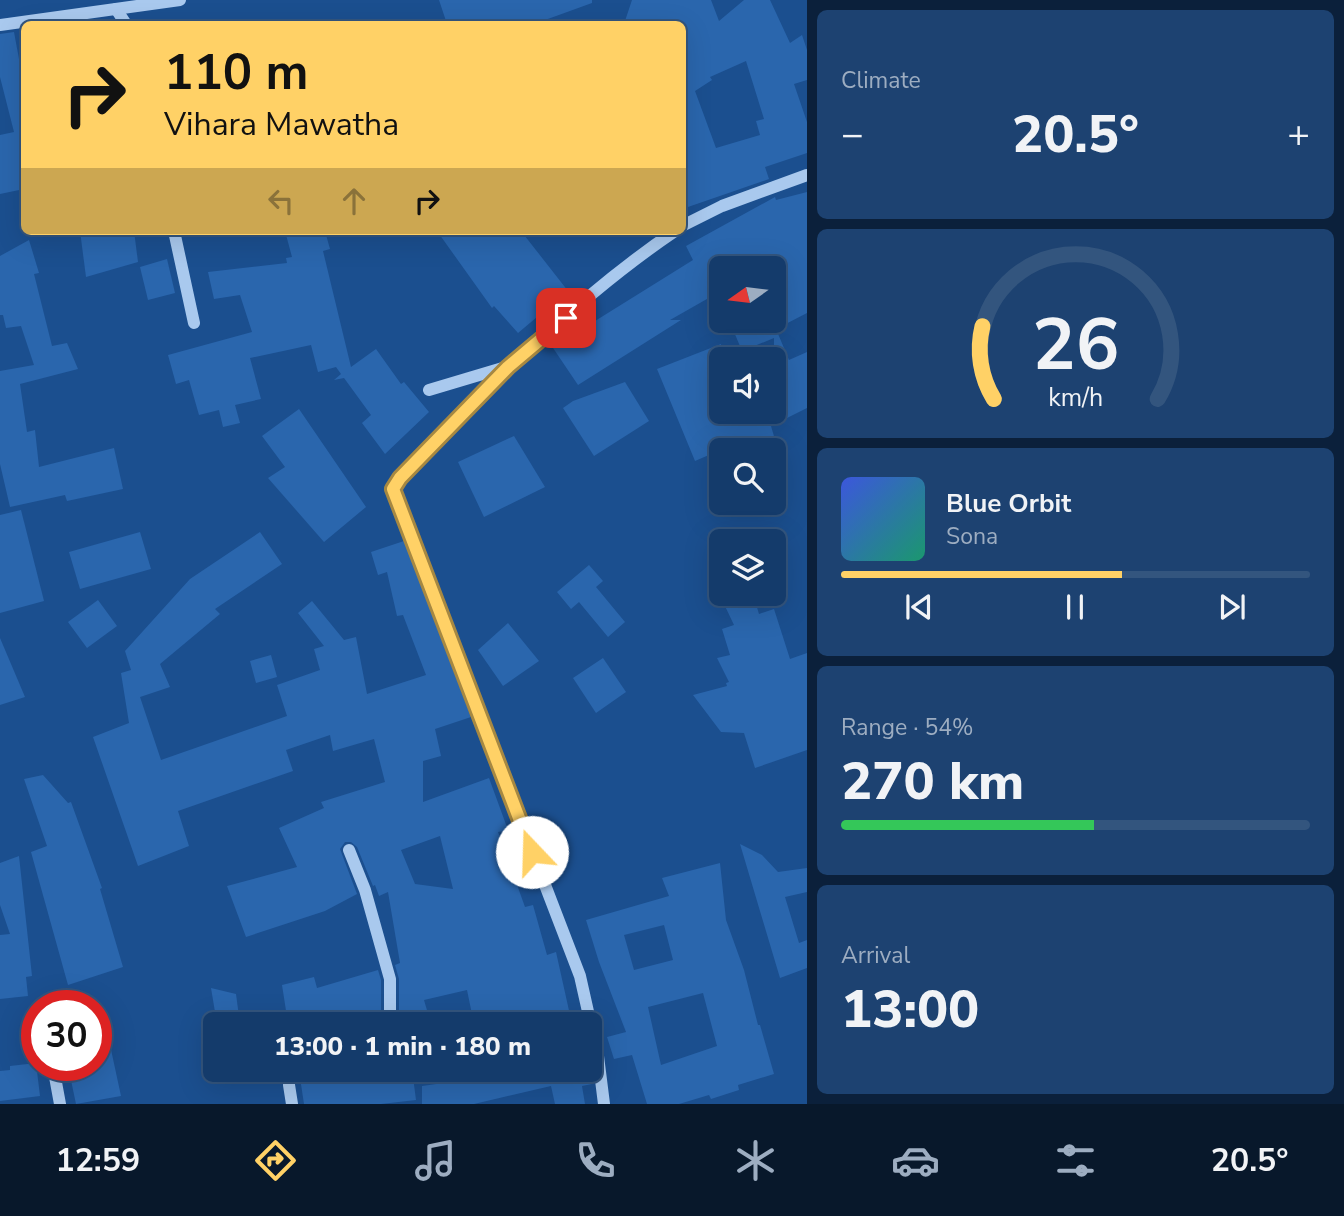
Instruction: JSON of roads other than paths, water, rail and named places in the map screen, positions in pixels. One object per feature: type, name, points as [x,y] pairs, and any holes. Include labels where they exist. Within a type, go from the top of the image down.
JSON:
[{"type":"street","points":[[29,21],[180,0]]},
{"type":"street","points":[[116,9],[124,21]]},
{"type":"street","points":[[0,25],[21,22]]},
{"type":"street","points":[[686,224],[722,206],[807,175]]},
{"type":"street","points":[[175,235],[194,323]]},
{"type":"street","points":[[604,1104],[598,1056],[580,976],[393,489],[400,478],[508,367],[643,253],[669,235]]},
{"type":"street","points":[[429,390],[508,367]]},
{"type":"street","points":[[349,850],[365,890],[390,979],[390,1012]]},
{"type":"street","points":[[56,1081],[60,1104]]},
{"type":"street","points":[[289,1082],[292,1104]]}]
